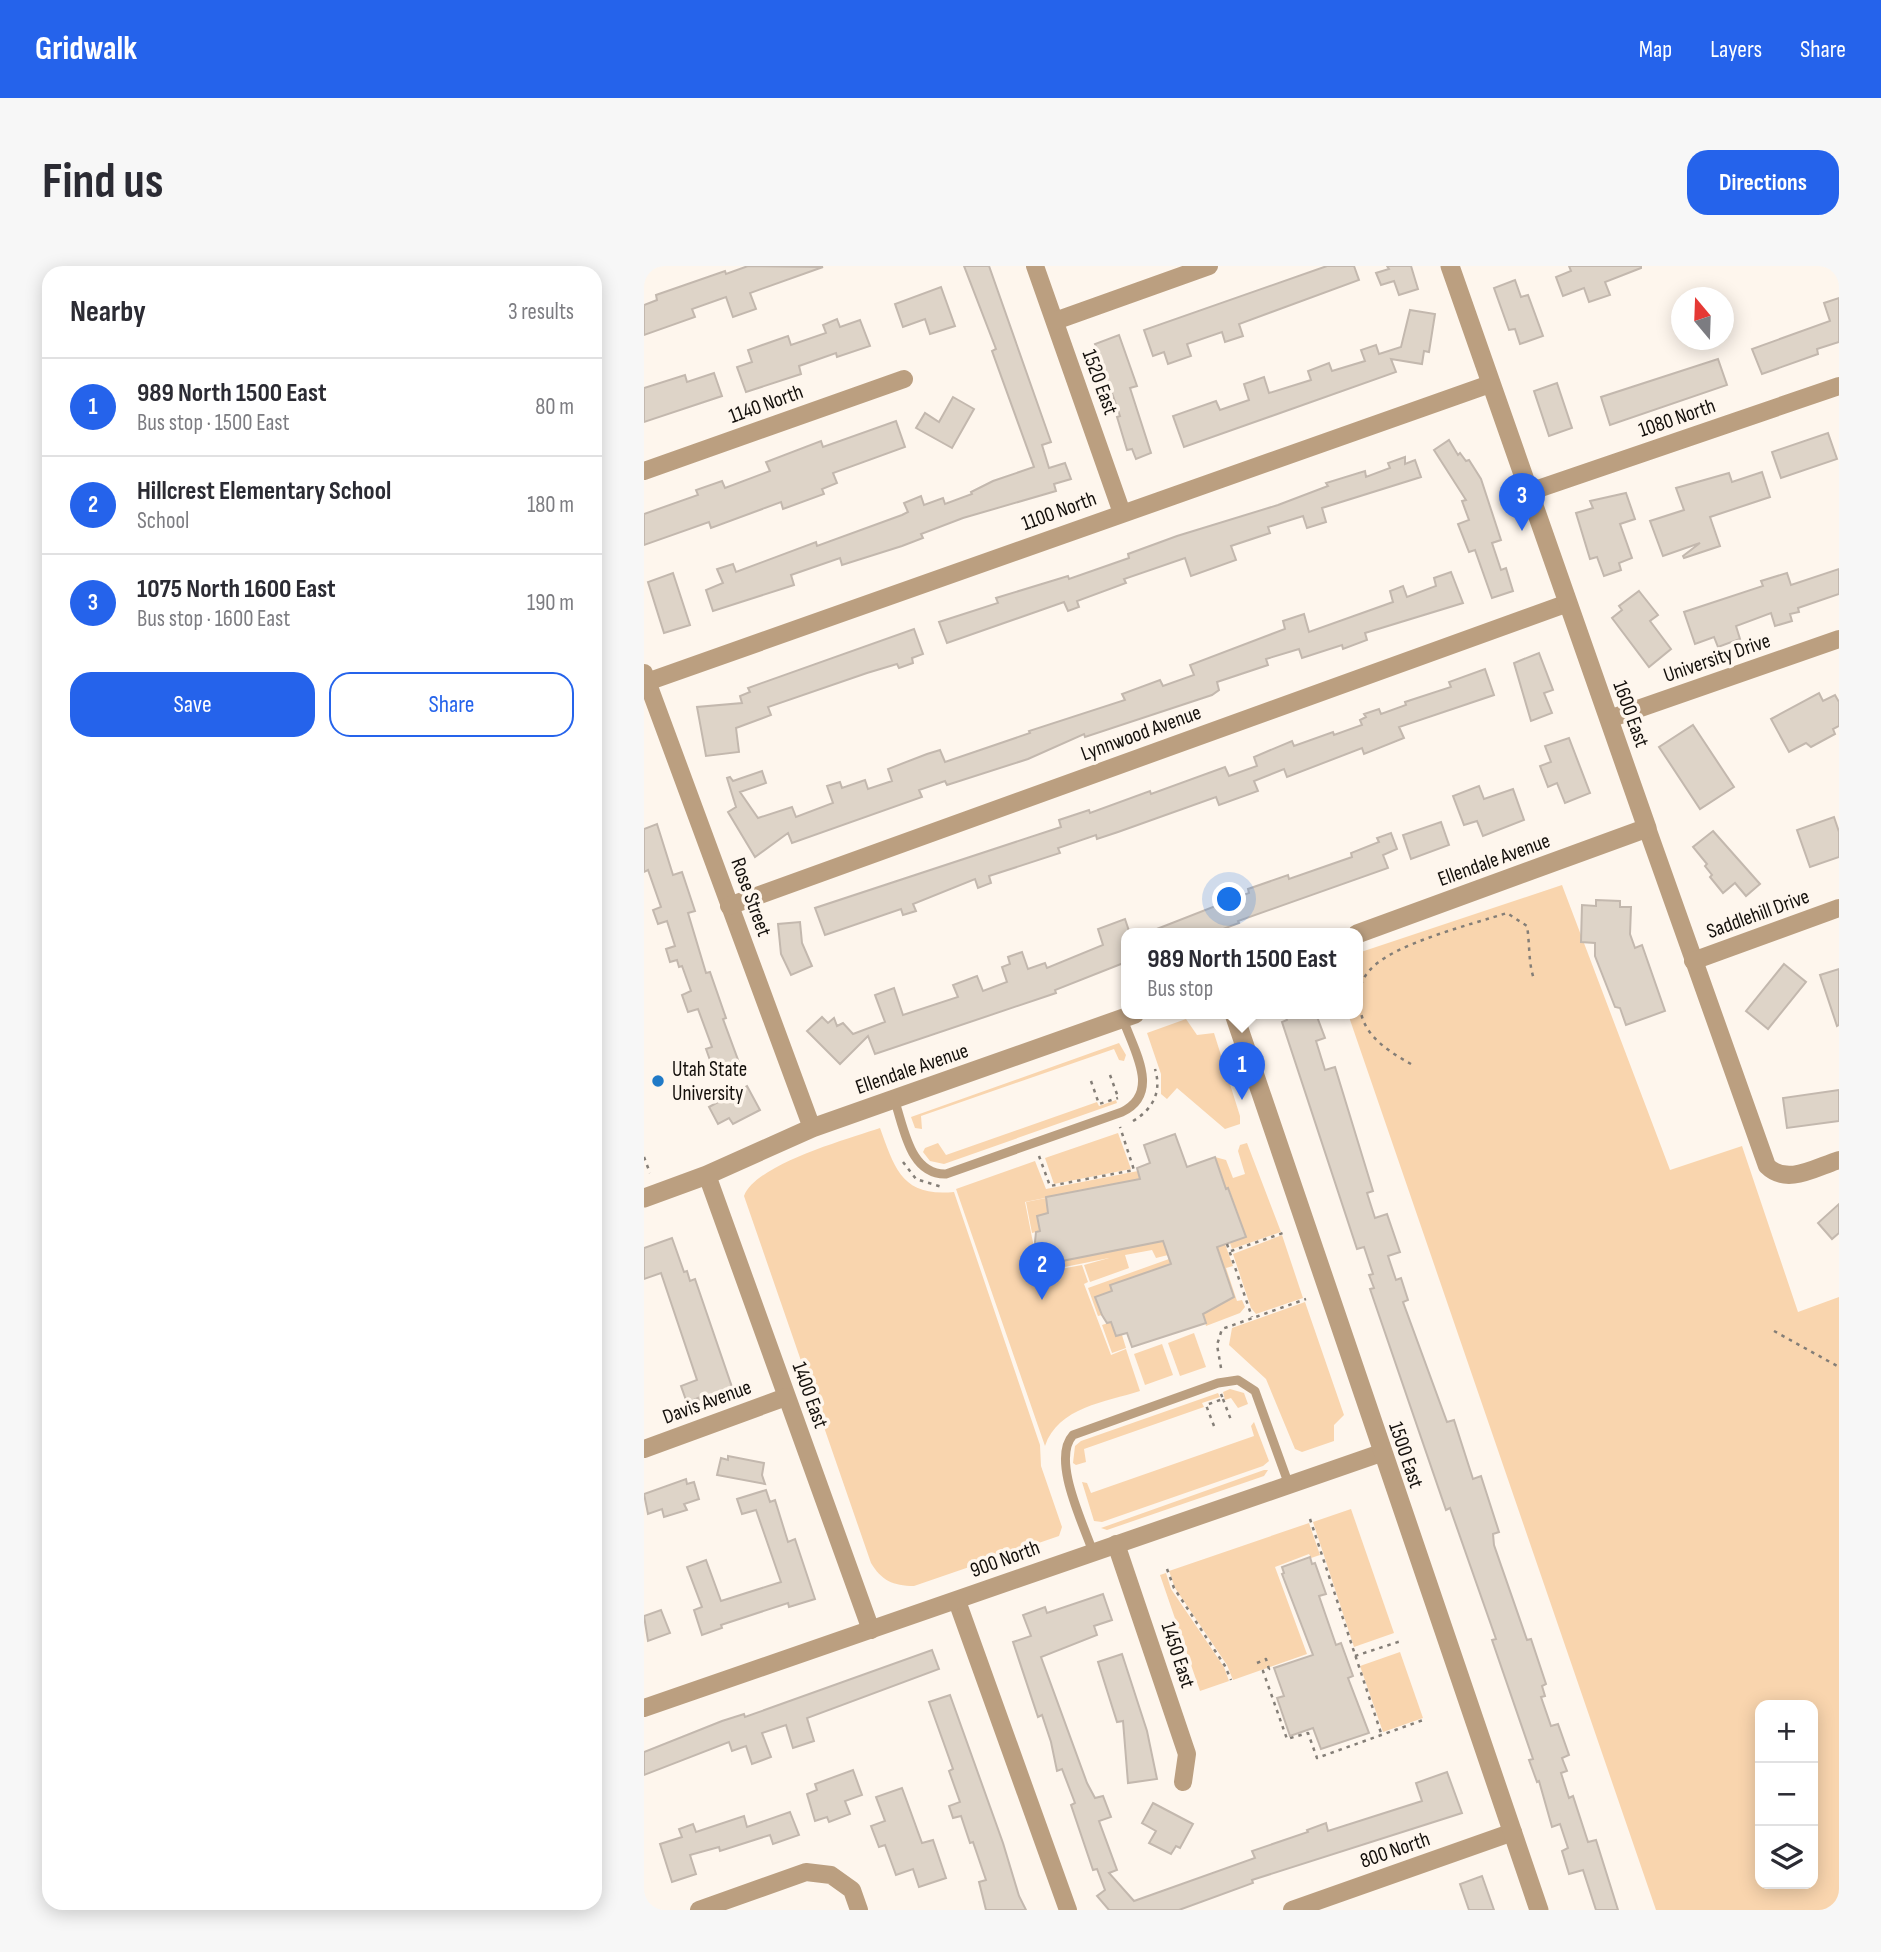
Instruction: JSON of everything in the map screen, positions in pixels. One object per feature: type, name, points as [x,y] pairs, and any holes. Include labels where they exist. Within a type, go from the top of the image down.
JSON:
[{"type":"street","name":"1520 East","points":[[1035,266],[1122,513]]},
{"type":"street","points":[[1055,321],[1209,266]]},
{"type":"street","name":"1600 East","points":[[1450,266],[1767,1166],[1775,1175],[1789,1176],[1839,1160]]},
{"type":"street","name":"1140 North","points":[[644,471],[904,379]]},
{"type":"street","name":"1100 North","points":[[645,679],[1490,384]]},
{"type":"street","name":"1080 North","points":[[1529,492],[1839,386]]},
{"type":"street","name":"Lynnwood Avenue","points":[[729,906],[1568,603]]},
{"type":"street","name":"University Drive","points":[[1609,719],[1839,639]]},
{"type":"street","name":"Rose Street","points":[[645,679],[812,1128]]},
{"type":"street","name":"Ellendale Avenue","points":[[1363,932],[1647,828]]},
{"type":"street","name":"Saddlehill Drive","points":[[1693,961],[1839,908]]},
{"type":"street","name":"Ellendale Avenue","points":[[644,1198],[707,1175],[812,1128],[1123,1019]]},
{"type":"street","name":"1500 East","points":[[1236,1019],[1539,1910]]},
{"type":"street","name":"1400 East","points":[[707,1175],[871,1630]]},
{"type":"street","name":"Davis Avenue","points":[[644,1449],[786,1397]]},
{"type":"street","name":"900 North","points":[[644,1708],[1381,1452]]},
{"type":"street","name":"1450 East","points":[[1116,1544],[1187,1754],[1183,1782]]},
{"type":"street","points":[[957,1601],[1068,1910]]},
{"type":"street","name":"800 North","points":[[1292,1910],[1513,1832]]},
{"type":"street","points":[[699,1910],[806,1872],[831,1875],[852,1890],[859,1910]]},
{"type":"lane","points":[[894,1099],[916,1160],[937,1174],[946,1174],[1122,1112],[1140,1099],[1143,1075],[1129,1019]]},
{"type":"lane","points":[[1093,1552],[1063,1463],[1066,1442],[1083,1432],[1218,1383],[1238,1380],[1255,1391],[1289,1485]]},
{"type":"path","points":[[1363,982],[1369,971],[1389,954],[1507,913],[1527,926],[1532,951],[1529,966],[1534,979]]},
{"type":"path","points":[[1363,1018],[1370,1033],[1389,1052],[1411,1064]]},
{"type":"path","points":[[1091,1082],[1099,1104],[1118,1100],[1110,1075]]},
{"type":"path","points":[[1039,1156],[1050,1186],[1135,1170],[1120,1128]]},
{"type":"path","points":[[644,1157],[650,1173]]},
{"type":"path","points":[[1230,1252],[1283,1233]]},
{"type":"path","points":[[1227,1244],[1252,1318]]},
{"type":"path","points":[[1222,1368],[1218,1334],[1222,1329],[1306,1299]]},
{"type":"path","points":[[1774,1331],[1839,1367]]},
{"type":"path","points":[[1221,1394],[1231,1420]]},
{"type":"path","points":[[1214,1426],[1206,1405],[1223,1399]]},
{"type":"path","points":[[1310,1519],[1382,1734]]},
{"type":"path","points":[[1167,1569],[1174,1588],[1225,1666],[1231,1680]]},
{"type":"path","points":[[1355,1656],[1401,1641]]},
{"type":"path","points":[[1257,1663],[1266,1659],[1269,1669],[1263,1671],[1287,1739],[1308,1733],[1317,1758],[1426,1719]]},
{"type":"shaded area","points":[[1562,885],[1670,1170],[1742,1146],[1798,1312],[1839,1297],[1839,1910],[1656,1910],[1350,1019],[1363,1019],[1363,951]]},
{"type":"shaded area","points":[[1186,1019],[1197,1035],[1214,1033],[1240,1116],[1240,1124],[1225,1129],[1177,1088],[1167,1099],[1161,1094],[1161,1074],[1147,1033]]},
{"type":"shaded area","points":[[1119,1043],[1126,1055],[1124,1061],[1119,1060],[1114,1049],[921,1116],[922,1129],[915,1128],[911,1117]]},
{"type":"shaded area","points":[[1116,1100],[1117,1103],[944,1164],[930,1161],[923,1152],[925,1148],[938,1143],[946,1155],[1097,1102],[1099,1106]]},
{"type":"shaded area","points":[[880,1128],[896,1168],[912,1185],[923,1190],[954,1192],[1040,1445],[1041,1466],[1062,1527],[1059,1536],[914,1586],[888,1581],[871,1563],[744,1196],[752,1184],[784,1163]]},
{"type":"shaded area","points":[[1118,1133],[1131,1169],[1054,1184],[1045,1158]]},
{"type":"shaded area","points":[[1247,1143],[1281,1232],[1232,1249],[1230,1243],[1246,1236],[1229,1189],[1219,1192],[1221,1176],[1215,1157],[1226,1160],[1233,1178],[1245,1174],[1238,1151],[1240,1145]]},
{"type":"shaded area","points":[[1035,1161],[1046,1189],[1138,1171],[1140,1179],[1025,1202],[1039,1273],[1082,1265],[1088,1282],[1084,1284],[1111,1355],[1126,1349],[1140,1391],[1072,1414],[1051,1433],[1045,1446],[956,1189]]},
{"type":"shaded area","points":[[1046,1198],[1048,1213],[1037,1216],[1040,1231],[1032,1233],[1026,1202]]},
{"type":"shaded area","points":[[1282,1235],[1303,1298],[1256,1314],[1251,1308],[1233,1254]]},
{"type":"shaded area","points":[[1038,1240],[1039,1259],[1056,1256],[1058,1262],[1163,1241],[1168,1255],[1156,1258],[1152,1250],[1125,1255],[1129,1268],[1090,1282],[1084,1265],[1109,1258],[1040,1272],[1034,1241]]},
{"type":"shaded area","points":[[1225,1244],[1233,1266],[1226,1268],[1237,1301],[1242,1300],[1245,1307],[1240,1313],[1206,1326],[1203,1314],[1234,1297],[1217,1247]]},
{"type":"shaded area","points":[[1169,1259],[1171,1265],[1110,1285],[1112,1291],[1095,1297],[1102,1315],[1098,1316],[1088,1288]]},
{"type":"shaded area","points":[[1305,1302],[1344,1415],[1334,1425],[1334,1441],[1302,1452],[1295,1449],[1266,1379],[1229,1345],[1232,1328]]},
{"type":"shaded area","points":[[1111,1322],[1116,1336],[1122,1335],[1126,1348],[1112,1353],[1102,1325]]},
{"type":"shaded area","points":[[1194,1333],[1206,1367],[1180,1376],[1168,1343]]},
{"type":"shaded area","points":[[1162,1344],[1173,1375],[1145,1385],[1134,1354]]},
{"type":"shaded area","points":[[1230,1389],[1244,1393],[1248,1404],[1238,1408],[1231,1398],[1225,1400],[1223,1392]]},
{"type":"shaded area","points":[[1218,1393],[1220,1397],[1202,1403],[1204,1407],[1084,1449],[1086,1462],[1076,1465],[1073,1463],[1075,1446],[1081,1441]]},
{"type":"shaded area","points":[[1254,1422],[1269,1461],[1263,1466],[1102,1522],[1094,1521],[1082,1482],[1087,1483],[1091,1493],[1254,1436],[1251,1426]]},
{"type":"shaded area","points":[[1268,1470],[1264,1476],[1107,1530],[1101,1528]]},
{"type":"shaded area","points":[[1351,1509],[1394,1633],[1354,1647],[1313,1522]]},
{"type":"shaded area","points":[[1309,1523],[1320,1555],[1311,1558],[1309,1554],[1275,1567],[1307,1654],[1233,1680],[1227,1665],[1175,1588],[1169,1571]]},
{"type":"shaded area","points":[[1166,1573],[1171,1589],[1224,1667],[1229,1681],[1200,1691],[1160,1575]]},
{"type":"shaded area","points":[[1400,1652],[1423,1718],[1383,1732],[1360,1666]]},
{"type":"building","points":[[748,266],[823,267],[750,293],[756,309],[733,317],[726,297],[692,309],[695,317],[644,335],[644,305],[657,300],[656,295],[725,271],[726,274]]},
{"type":"building","points":[[964,266],[989,266],[1051,442],[1042,445],[1049,468],[1065,463],[1071,479],[1054,484],[1056,491],[963,518],[921,534],[923,538],[902,546],[842,565],[840,558],[791,575],[794,585],[713,611],[706,590],[723,583],[717,569],[733,564],[736,572],[816,542],[817,546],[902,515],[908,512],[904,503],[921,496],[924,505],[943,498],[945,504],[972,494],[971,492],[993,481],[1034,467],[992,351],[996,349]]},
{"type":"building","points":[[1327,266],[1354,266],[1359,280],[1239,324],[1243,336],[1225,342],[1222,332],[1187,344],[1191,356],[1168,364],[1164,352],[1153,356],[1144,330]]},
{"type":"building","points":[[1387,266],[1411,266],[1418,289],[1399,295],[1394,281],[1381,285],[1376,273],[1389,269]]},
{"type":"building","points":[[1569,266],[1641,268],[1605,282],[1610,295],[1589,302],[1584,288],[1563,296],[1556,277],[1571,271]]},
{"type":"building","points":[[1515,280],[1521,297],[1528,295],[1543,336],[1520,344],[1515,329],[1509,330],[1494,288]]},
{"type":"building","points":[[941,287],[955,326],[930,334],[925,319],[903,327],[895,304]]},
{"type":"building","points":[[1839,298],[1839,342],[1817,349],[1818,354],[1762,374],[1752,349],[1830,321],[1824,303]]},
{"type":"building","points":[[1410,310],[1435,314],[1429,352],[1424,351],[1422,364],[1391,359],[1396,372],[1184,447],[1173,416],[1216,401],[1220,410],[1249,400],[1244,384],[1264,377],[1269,393],[1311,380],[1308,371],[1329,363],[1332,371],[1365,361],[1361,350],[1376,345],[1379,354],[1401,347]]},
{"type":"building","points":[[837,319],[840,327],[860,320],[870,346],[837,357],[836,353],[799,366],[801,374],[746,392],[737,367],[752,362],[748,350],[788,336],[791,345],[826,333],[823,325]]},
{"type":"building","points":[[1119,335],[1137,386],[1130,388],[1151,453],[1136,459],[1132,449],[1127,450],[1117,417],[1120,416],[1095,344]]},
{"type":"building","points":[[1718,359],[1727,385],[1610,425],[1601,397]]},
{"type":"building","points":[[714,373],[722,396],[644,422],[644,388],[685,375],[687,382]]},
{"type":"building","points":[[1557,383],[1572,428],[1549,436],[1534,391]]},
{"type":"building","points":[[953,397],[974,409],[952,448],[916,428],[925,413],[939,422]]},
{"type":"building","points":[[896,421],[905,447],[833,473],[837,483],[822,489],[824,494],[783,509],[781,502],[711,528],[709,522],[644,545],[644,514],[698,495],[696,490],[722,481],[725,488],[770,471],[766,462],[821,441],[823,447]]},
{"type":"building","points":[[1828,433],[1837,459],[1781,478],[1772,452]]},
{"type":"building","points":[[1449,440],[1458,455],[1460,453],[1466,461],[1469,460],[1481,479],[1501,540],[1492,543],[1501,570],[1506,568],[1513,591],[1492,598],[1475,550],[1469,552],[1458,524],[1469,520],[1462,501],[1466,500],[1434,450]]},
{"type":"building","points":[[1405,457],[1405,464],[1415,460],[1421,477],[1322,508],[1326,522],[1307,528],[1303,516],[1268,527],[1270,533],[1231,546],[1236,560],[1191,576],[1185,558],[1124,579],[1126,583],[1077,601],[1079,607],[1068,611],[1064,602],[947,643],[939,622],[998,603],[996,598],[1068,576],[1069,579],[1129,558],[1128,554],[1177,536],[1278,505],[1328,486],[1326,483],[1365,471],[1366,477],[1390,468],[1388,463]]},
{"type":"building","points":[[1762,472],[1770,497],[1710,517],[1720,546],[1684,558],[1683,556],[1700,543],[1663,556],[1650,521],[1684,510],[1676,488],[1729,473],[1732,482]]},
{"type":"building","points":[[1626,493],[1635,519],[1620,524],[1632,558],[1619,563],[1621,570],[1604,576],[1597,557],[1590,559],[1576,513],[1593,508],[1590,501]]},
{"type":"building","points":[[1839,569],[1839,594],[1798,608],[1799,612],[1790,614],[1792,621],[1775,626],[1771,613],[1736,626],[1740,639],[1718,647],[1714,637],[1695,644],[1684,612],[1763,586],[1761,581],[1787,573],[1791,585]]},
{"type":"building","points":[[1451,572],[1463,603],[1365,633],[1367,640],[1343,649],[1342,645],[1302,658],[1299,649],[1266,659],[1268,665],[1217,682],[1219,690],[1212,695],[1085,737],[1084,734],[1028,759],[947,785],[945,781],[919,790],[922,797],[792,843],[788,833],[755,857],[728,812],[736,807],[727,778],[730,777],[733,781],[762,771],[766,783],[740,792],[758,818],[792,807],[796,817],[833,803],[827,786],[840,782],[842,788],[865,780],[868,789],[892,781],[888,769],[927,754],[940,750],[945,762],[1030,733],[1029,731],[1125,700],[1122,694],[1160,680],[1163,686],[1194,675],[1190,665],[1285,629],[1283,621],[1304,614],[1309,632],[1393,602],[1390,591],[1403,586],[1407,597],[1436,586],[1434,578]]},
{"type":"building","points":[[673,573],[690,625],[664,633],[648,582]]},
{"type":"building","points":[[1639,591],[1658,615],[1650,621],[1671,649],[1649,667],[1612,618],[1622,610],[1619,606]]},
{"type":"building","points":[[914,629],[923,654],[912,658],[913,663],[899,668],[897,664],[867,673],[768,707],[771,715],[736,728],[739,752],[706,756],[697,707],[742,703],[740,696],[750,692],[748,688]]},
{"type":"building","points":[[1539,653],[1553,690],[1544,693],[1552,713],[1531,721],[1514,663]]},
{"type":"building","points":[[1485,669],[1494,695],[1399,727],[1404,738],[1364,754],[1362,748],[1287,777],[1284,769],[1254,781],[1258,791],[1219,805],[1216,797],[1097,839],[1096,835],[1058,848],[1060,853],[989,876],[991,883],[978,888],[975,879],[913,904],[916,911],[903,915],[901,909],[825,935],[815,908],[1061,827],[1059,820],[1089,810],[1090,813],[1150,791],[1151,794],[1225,767],[1229,776],[1257,766],[1254,757],[1292,741],[1294,746],[1362,725],[1360,720],[1366,717],[1364,714],[1379,709],[1381,714],[1406,705],[1405,702],[1451,687],[1449,682]]},
{"type":"building","points":[[1819,693],[1823,701],[1835,695],[1839,702],[1839,726],[1833,729],[1835,734],[1811,747],[1806,743],[1789,752],[1771,719]]},
{"type":"building","points":[[1693,725],[1734,787],[1700,809],[1659,747]]},
{"type":"building","points":[[1569,738],[1590,793],[1565,803],[1557,783],[1548,787],[1540,766],[1551,762],[1545,746]]},
{"type":"building","points":[[1479,786],[1484,799],[1513,789],[1524,820],[1483,836],[1477,821],[1464,825],[1453,796]]},
{"type":"building","points":[[1834,817],[1839,832],[1839,857],[1810,867],[1797,830]]},
{"type":"building","points":[[1441,822],[1449,845],[1411,859],[1403,835]]},
{"type":"building","points":[[657,824],[673,875],[682,872],[695,911],[688,913],[706,973],[710,972],[741,1068],[716,1077],[706,1049],[712,1047],[698,1009],[688,1012],[682,995],[691,991],[682,966],[679,967],[677,960],[670,962],[666,949],[675,946],[667,921],[658,924],[653,910],[661,907],[648,870],[644,872],[644,829]]},
{"type":"building","points":[[1713,831],[1760,884],[1746,896],[1735,883],[1723,893],[1710,877],[1712,875],[1705,866],[1707,864],[1693,847]]},
{"type":"building","points":[[1391,833],[1397,849],[1383,855],[1388,868],[1238,921],[1239,923],[1226,928],[1159,928],[1249,893],[1248,889],[1288,875],[1289,879],[1352,857],[1351,853],[1379,842],[1377,838]]},
{"type":"building","points":[[1596,900],[1620,901],[1620,907],[1631,907],[1630,934],[1635,948],[1642,945],[1665,1011],[1626,1025],[1620,1008],[1615,1007],[1595,956],[1595,943],[1581,942],[1582,905],[1596,906]]},
{"type":"building","points":[[1125,919],[1128,928],[1121,928],[1121,964],[1055,990],[1056,993],[875,1054],[868,1036],[840,1064],[807,1031],[822,1017],[828,1023],[834,1018],[837,1026],[843,1023],[853,1034],[885,1022],[875,995],[894,988],[903,1015],[958,997],[953,985],[977,976],[983,991],[1007,982],[1002,967],[1010,964],[1008,957],[1022,952],[1028,969],[1045,963],[1047,968],[1103,945],[1098,929]]},
{"type":"building","points":[[800,922],[802,943],[812,966],[791,975],[781,954],[778,924]]},
{"type":"building","points":[[1784,964],[1806,982],[1768,1029],[1746,1011]]},
{"type":"building","points":[[1839,969],[1839,1025],[1837,1026],[1820,975]]},
{"type":"building","points":[[1318,1019],[1325,1038],[1316,1041],[1325,1070],[1335,1067],[1373,1191],[1367,1193],[1375,1218],[1387,1214],[1400,1252],[1388,1256],[1396,1280],[1401,1278],[1408,1300],[1403,1302],[1447,1422],[1454,1420],[1473,1479],[1481,1476],[1499,1532],[1493,1534],[1494,1545],[1527,1640],[1531,1639],[1546,1684],[1542,1686],[1545,1696],[1541,1697],[1551,1726],[1558,1724],[1569,1755],[1562,1758],[1567,1771],[1561,1773],[1569,1798],[1573,1796],[1588,1842],[1596,1840],[1618,1910],[1596,1910],[1583,1870],[1569,1874],[1562,1851],[1568,1848],[1560,1824],[1552,1827],[1539,1781],[1537,1782],[1529,1760],[1533,1759],[1492,1640],[1496,1639],[1450,1508],[1446,1510],[1370,1289],[1374,1288],[1369,1275],[1373,1274],[1364,1247],[1357,1249],[1282,1022]]},
{"type":"building","points":[[747,1086],[760,1110],[733,1124],[729,1118],[718,1124],[709,1107]]},
{"type":"building","points":[[1839,1090],[1839,1121],[1787,1128],[1783,1098]]},
{"type":"building","points":[[1175,1134],[1187,1167],[1215,1157],[1246,1237],[1217,1247],[1234,1297],[1203,1314],[1206,1323],[1132,1347],[1127,1333],[1116,1336],[1111,1322],[1107,1323],[1102,1315],[1095,1297],[1112,1291],[1110,1285],[1171,1264],[1163,1241],[1057,1262],[1056,1256],[1039,1259],[1035,1242],[1036,1232],[1040,1231],[1037,1216],[1048,1213],[1046,1197],[1140,1179],[1137,1168],[1150,1163],[1144,1145]]},
{"type":"building","points":[[1839,1204],[1839,1233],[1832,1239],[1818,1223]]},
{"type":"building","points":[[672,1238],[684,1272],[687,1271],[690,1281],[695,1279],[734,1393],[700,1405],[698,1398],[687,1403],[681,1386],[697,1380],[661,1273],[644,1279],[644,1248]]},
{"type":"building","points":[[728,1456],[764,1463],[762,1475],[765,1484],[717,1475],[721,1458],[728,1460]]},
{"type":"building","points":[[686,1479],[687,1484],[694,1482],[699,1499],[684,1504],[687,1510],[664,1517],[662,1509],[648,1514],[644,1494]]},
{"type":"building","points":[[766,1490],[770,1502],[775,1500],[788,1542],[795,1539],[815,1599],[789,1607],[788,1603],[721,1625],[722,1628],[702,1635],[694,1610],[702,1607],[687,1567],[706,1560],[721,1601],[781,1582],[756,1510],[742,1514],[737,1499]]},
{"type":"building","points":[[1310,1557],[1312,1564],[1315,1563],[1326,1594],[1319,1596],[1336,1645],[1341,1643],[1353,1676],[1348,1678],[1369,1733],[1321,1749],[1313,1728],[1290,1736],[1277,1698],[1284,1696],[1274,1668],[1313,1655],[1282,1574],[1282,1567]]},
{"type":"building","points":[[1103,1594],[1112,1620],[1094,1626],[1097,1635],[1041,1657],[1087,1783],[1095,1798],[1103,1796],[1111,1817],[1099,1821],[1117,1870],[1109,1873],[1134,1901],[1255,1858],[1252,1851],[1326,1823],[1328,1831],[1422,1801],[1416,1783],[1447,1772],[1462,1813],[1252,1880],[1253,1883],[1179,1910],[1109,1910],[1097,1896],[1105,1890],[1097,1869],[1093,1870],[1071,1805],[1075,1803],[1062,1769],[1057,1771],[1042,1715],[1038,1717],[1013,1642],[1031,1636],[1023,1615],[1045,1607],[1047,1613]]},
{"type":"building","points":[[661,1610],[670,1633],[648,1641],[644,1616]]},
{"type":"building","points":[[932,1650],[939,1669],[807,1718],[814,1741],[793,1748],[786,1725],[762,1733],[771,1757],[752,1764],[746,1746],[732,1751],[729,1742],[644,1775],[644,1752],[722,1721],[744,1714],[745,1717]]},
{"type":"building","points":[[1122,1654],[1147,1731],[1157,1779],[1128,1783],[1123,1721],[1117,1722],[1098,1662]]},
{"type":"building","points":[[950,1695],[1026,1910],[986,1910],[979,1882],[986,1880],[973,1842],[970,1843],[961,1816],[953,1818],[949,1806],[960,1802],[949,1771],[953,1769],[929,1702]]},
{"type":"building","points":[[853,1770],[862,1795],[845,1801],[850,1814],[829,1822],[827,1817],[815,1821],[807,1794],[817,1790],[815,1784]]},
{"type":"building","points":[[902,1788],[922,1843],[933,1840],[946,1878],[919,1887],[913,1869],[896,1875],[885,1845],[879,1847],[871,1826],[885,1821],[876,1797]]},
{"type":"building","points":[[1153,1803],[1193,1824],[1180,1848],[1176,1846],[1171,1854],[1149,1843],[1156,1831],[1142,1823]]},
{"type":"building","points":[[790,1812],[799,1835],[773,1844],[770,1835],[720,1851],[719,1847],[690,1855],[696,1874],[672,1882],[660,1844],[682,1837],[679,1829],[693,1824],[696,1832],[744,1816],[747,1827]]},
{"type":"building","points":[[1482,1876],[1494,1910],[1469,1910],[1460,1884]]},
{"type":"place","name":"1075 North 1600 East","points":[[1522,531]]},
{"type":"place","name":"Utah State University","points":[[658,1081]]},
{"type":"place","name":"989 North 1500 East","points":[[1242,1100]]},
{"type":"place","name":"Hillcrest Elementary School","points":[[1042,1300]]}]
